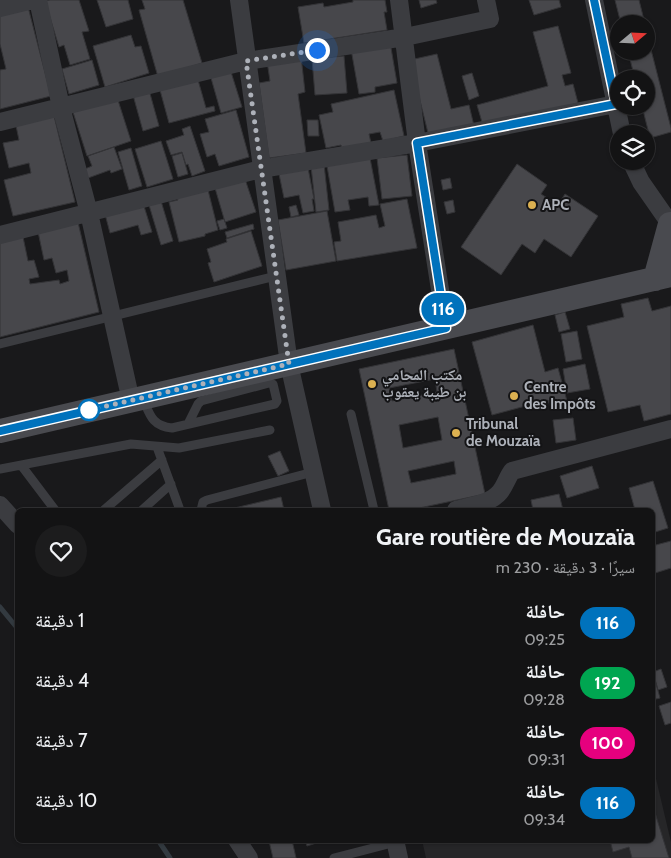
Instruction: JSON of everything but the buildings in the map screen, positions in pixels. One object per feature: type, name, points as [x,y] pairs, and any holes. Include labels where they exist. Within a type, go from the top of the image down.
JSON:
[{"type":"main road","points":[[0,431],[663,277],[670,225]]},
{"type":"street","points":[[0,8],[33,0]]},
{"type":"street","points":[[38,0],[61,107],[89,212],[112,316],[137,399]]},
{"type":"street","points":[[239,0],[289,364],[322,508]]},
{"type":"street","points":[[400,0],[417,143],[446,328]]},
{"type":"street","points":[[0,122],[246,61],[405,37],[490,19],[486,0]]},
{"type":"street","points":[[594,0],[610,76]]},
{"type":"street","points":[[0,235],[261,169],[417,143],[610,105]]},
{"type":"street","points":[[635,170],[641,182],[670,225]]},
{"type":"street","points":[[463,508],[493,499],[502,491],[512,471],[671,429]]},
{"type":"street","points":[[0,505],[15,522]]},
{"type":"street","points":[[239,843],[249,858]]},
{"type":"lane","points":[[0,344],[276,276]]},
{"type":"lane","points":[[137,399],[156,423],[172,428],[275,404],[277,401],[273,384],[269,383],[201,401],[188,424]]},
{"type":"lane","points":[[351,414],[374,508]]},
{"type":"lane","points":[[0,469],[131,444],[179,448],[270,430]]},
{"type":"lane","points":[[157,447],[179,508]]},
{"type":"lane","points":[[106,508],[162,460]]},
{"type":"lane","points":[[21,465],[53,508]]},
{"type":"lane","points":[[202,508],[203,502],[207,500],[313,472]]},
{"type":"lane","points":[[144,508],[171,484]]},
{"type":"lane","points":[[334,858],[397,847]]},
{"type":"shaded area","points":[[655,774],[671,842],[671,858],[426,858],[423,843],[655,843]]},
{"type":"waterway","points":[[0,607],[15,625]]},
{"type":"waterway","points":[[160,843],[170,858]]},
{"type":"bus line","name":"116","points":[[0,431],[446,328],[417,143],[616,104],[594,0]]},
{"type":"place","name":"APC","points":[[532,205]]},
{"type":"place","name":"مكتب المحامي بن طيبة يعقوب","points":[[372,384]]},
{"type":"place","name":"Centre des Impôts","points":[[514,396]]},
{"type":"place","name":"Tribunal de Mouzaïa","points":[[456,433]]},
{"type":"route","points":[[89,410],[289,364],[246,61],[317,50]]}]
